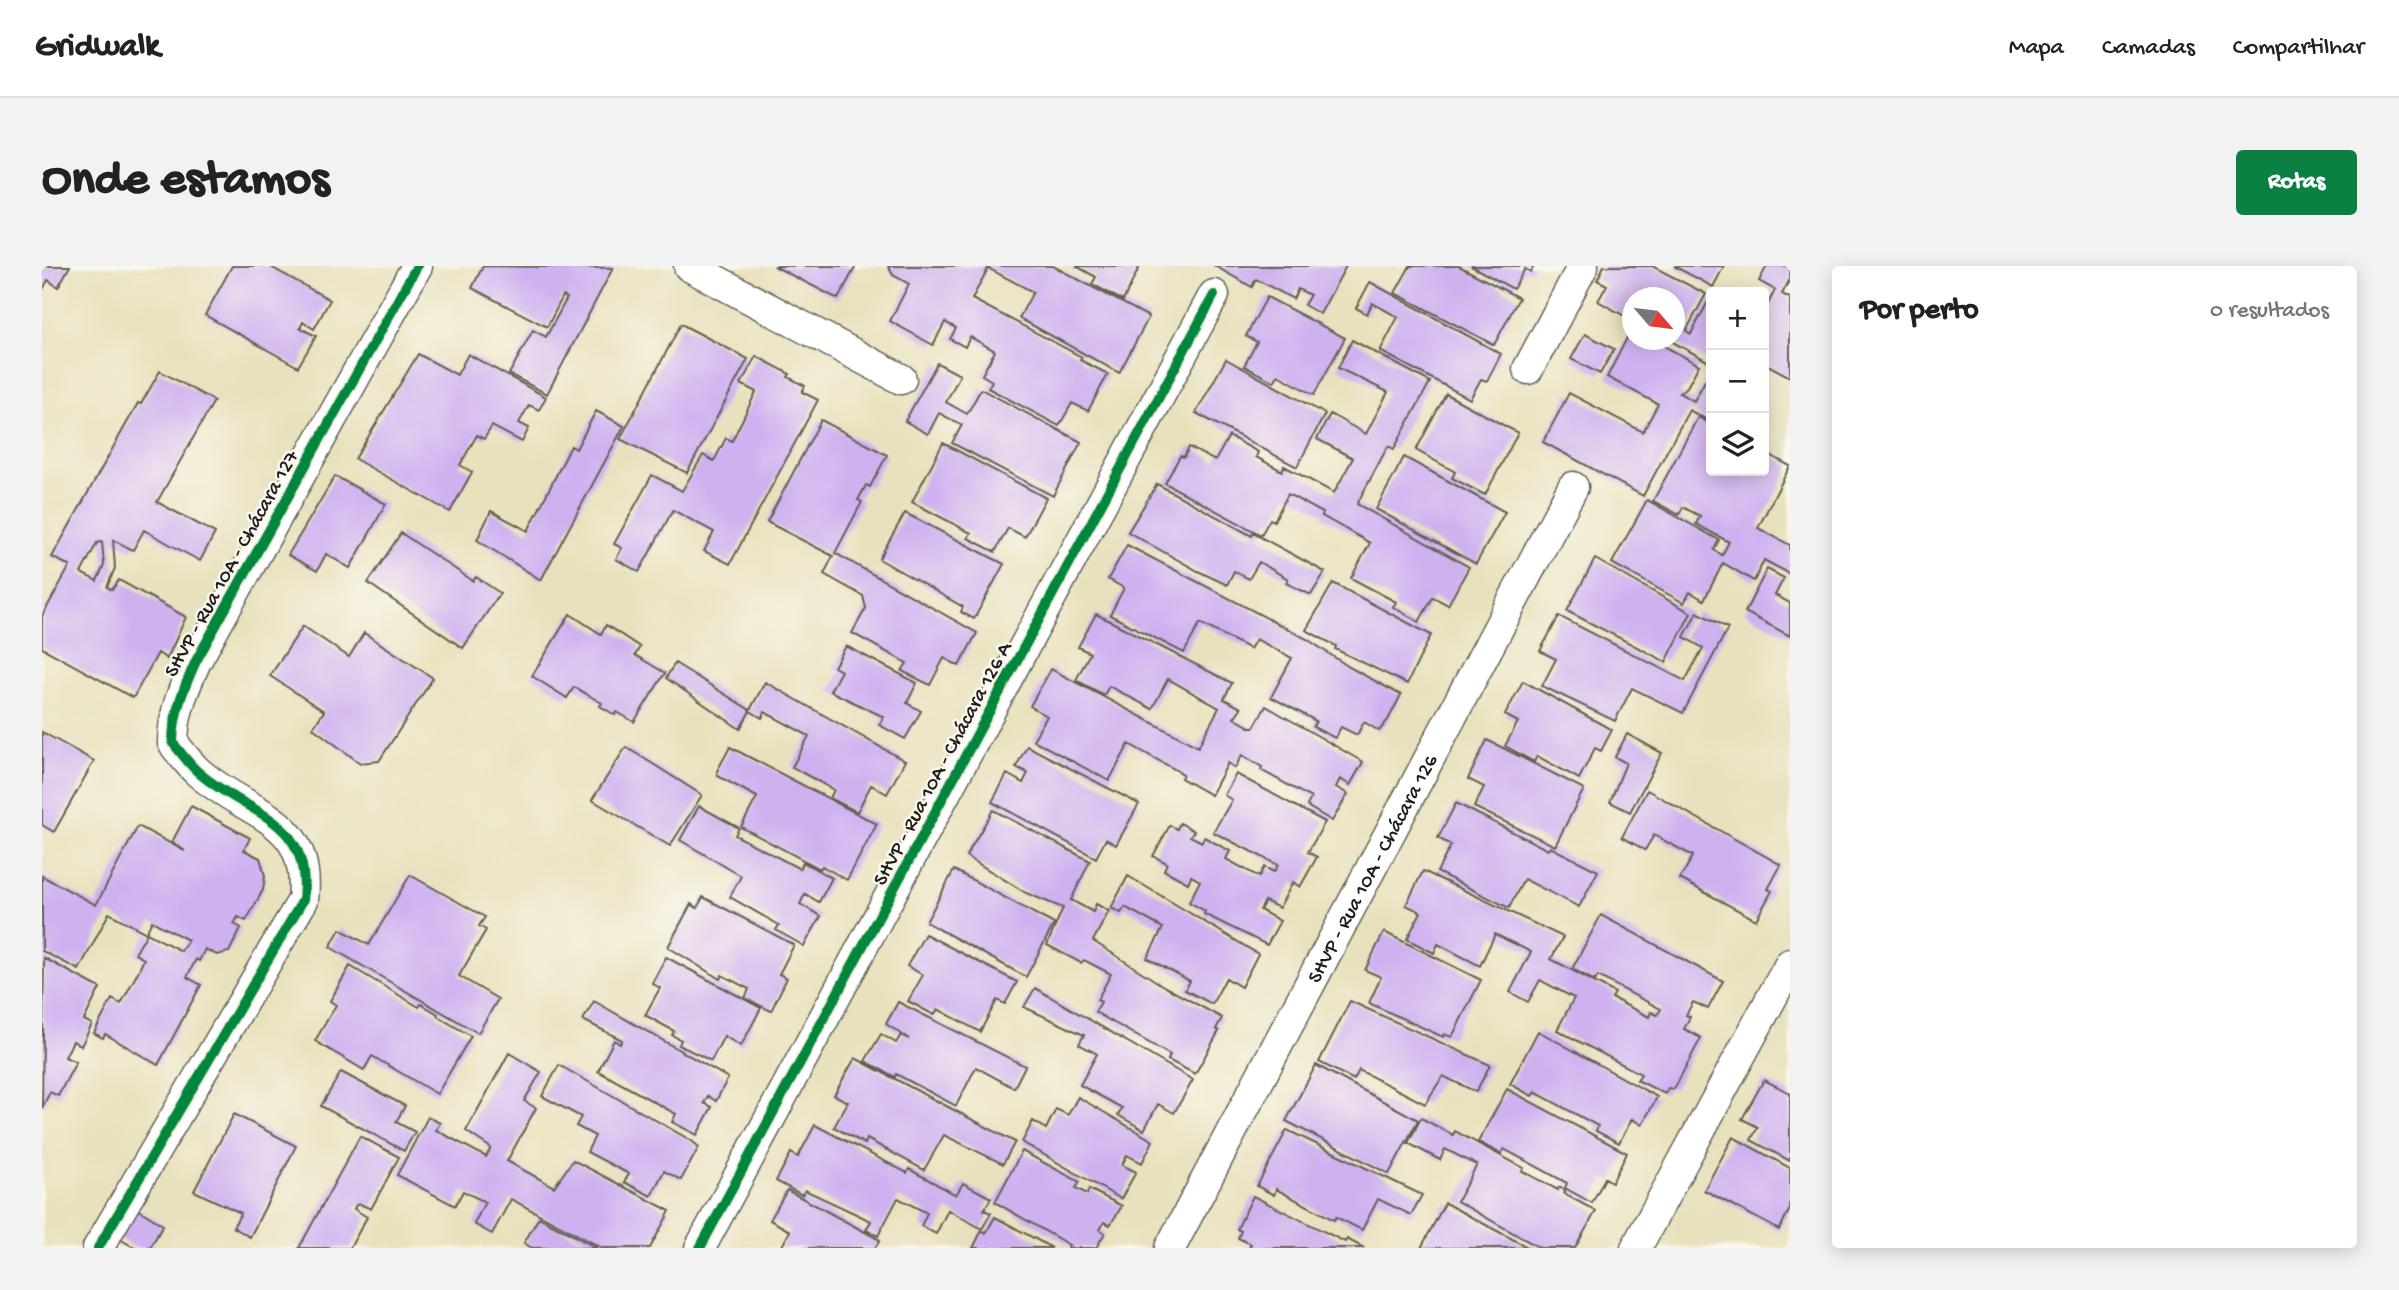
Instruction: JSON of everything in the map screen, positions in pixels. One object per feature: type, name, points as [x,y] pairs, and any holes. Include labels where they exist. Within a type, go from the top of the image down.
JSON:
[{"type":"street","name":"SHVP - Rua 10A - Chácara 127","points":[[98,1248],[303,900],[306,876],[300,851],[287,831],[198,772],[173,743],[173,723],[181,693],[196,661],[416,266]]},
{"type":"street","points":[[689,266],[901,379]]},
{"type":"street","points":[[1528,369],[1583,266]]},
{"type":"street","name":"SHVP - Rua 10A - Chácara 126 A","points":[[700,1248],[1214,295]]},
{"type":"street","name":"SHVP - Rua 10A - Chácara 126","points":[[1170,1248],[1573,487]]},
{"type":"street","points":[[1636,1248],[1790,964]]},
{"type":"building","points":[[42,266],[70,266],[58,287],[48,280],[42,291]]},
{"type":"building","points":[[232,266],[269,266],[330,300],[314,329],[303,322],[300,328],[316,336],[298,367],[205,315]]},
{"type":"building","points":[[483,266],[613,268],[547,394],[509,374],[533,330],[546,337],[567,298],[563,296],[547,327],[472,288]]},
{"type":"building","points":[[774,266],[856,266],[838,299]]},
{"type":"building","points":[[888,266],[1053,266],[1149,317],[1119,373],[1019,318],[1033,292],[988,268],[972,299],[1082,357],[1080,360],[1108,374],[1088,411],[1072,403],[1059,426],[988,388],[992,381],[982,375],[995,351],[970,337],[965,347],[950,339],[956,328],[945,322],[933,345],[890,321],[909,284],[893,275]]},
{"type":"building","points":[[1076,266],[1140,266],[1123,301],[1092,284],[1096,277]]},
{"type":"building","points":[[1215,266],[1346,266],[1320,314],[1304,305],[1310,295],[1298,289],[1293,299],[1256,279],[1252,287]]},
{"type":"building","points":[[1410,266],[1459,266],[1519,298],[1494,345],[1395,293]]},
{"type":"building","points":[[1471,266],[1534,266],[1531,272],[1525,269],[1513,289]]},
{"type":"building","points":[[1604,266],[1652,266],[1706,294],[1686,331],[1691,334],[1706,306],[1706,360],[1685,349],[1685,287],[1622,287],[1622,314],[1598,301],[1607,285],[1597,280]]},
{"type":"building","points":[[1674,266],[1724,266],[1713,287]]},
{"type":"building","points":[[1767,266],[1790,266],[1790,279],[1782,294],[1790,298],[1790,377],[1769,366],[1769,302],[1775,290],[1759,281]]},
{"type":"building","points":[[1370,282],[1501,354],[1487,381],[1481,379],[1470,399],[1380,351],[1398,317],[1372,303],[1367,314],[1356,308]]},
{"type":"building","points":[[1267,297],[1345,338],[1314,395],[1278,375],[1274,382],[1244,366],[1257,342],[1246,336]]},
{"type":"building","points":[[681,324],[748,359],[687,473],[620,439]]},
{"type":"building","points":[[1585,334],[1614,349],[1600,374],[1571,359]]},
{"type":"building","points":[[1352,340],[1430,382],[1394,449],[1388,446],[1357,504],[1469,567],[1448,605],[1433,597],[1419,622],[1393,607],[1396,602],[1351,578],[1370,543],[1322,516],[1323,513],[1288,494],[1274,521],[1270,519],[1261,535],[1165,483],[1180,456],[1184,457],[1189,447],[1215,461],[1229,436],[1258,452],[1256,457],[1282,471],[1284,466],[1334,493],[1353,458],[1317,439],[1330,414],[1366,434],[1388,392],[1338,368]]},
{"type":"building","points":[[1622,348],[1622,350],[1671,350],[1699,365],[1687,387],[1679,393],[1694,401],[1706,379],[1706,419],[1689,410],[1643,496],[1543,442],[1569,393],[1643,432],[1658,404],[1607,377]]},
{"type":"building","points":[[418,354],[457,375],[468,354],[546,397],[539,410],[529,405],[519,423],[529,428],[522,442],[492,426],[484,439],[477,435],[460,465],[472,472],[450,512],[355,459]]},
{"type":"building","points":[[756,356],[790,374],[788,377],[805,386],[802,392],[818,400],[730,564],[704,551],[714,532],[673,510],[639,572],[616,559],[622,548],[614,544],[652,475],[682,491],[703,455],[714,461],[726,438],[732,441],[756,392],[741,384]]},
{"type":"building","points":[[1226,359],[1325,414],[1297,467],[1196,413]]},
{"type":"building","points":[[937,363],[960,375],[946,402],[967,414],[981,389],[1081,442],[1053,496],[952,443],[962,425],[939,413],[928,434],[905,421]]},
{"type":"building","points":[[160,371],[214,401],[157,502],[215,533],[200,561],[144,530],[133,550],[113,540],[115,568],[107,587],[112,590],[119,580],[186,617],[167,659],[158,653],[133,698],[42,648],[42,616],[70,566],[52,557],[138,403],[141,404]],"holes":[[[102,542],[104,565],[97,581],[81,573],[97,543]]]},
{"type":"building","points":[[1446,394],[1518,433],[1485,495],[1452,478],[1455,472],[1416,450]]},
{"type":"building","points":[[596,411],[624,426],[541,580],[477,540],[491,511],[528,531],[571,446],[576,449]]},
{"type":"building","points":[[1698,417],[1706,421],[1706,476],[1769,476],[1769,455],[1790,466],[1758,528],[1790,545],[1790,574],[1764,560],[1754,581],[1723,563],[1704,600],[1690,592],[1684,603],[1612,563],[1647,500],[1719,540],[1714,550],[1722,555],[1729,542],[1696,524],[1700,516],[1683,507],[1679,515],[1653,501]]},
{"type":"building","points":[[821,420],[887,455],[870,487],[866,485],[858,500],[862,502],[835,553],[977,633],[959,666],[944,658],[930,685],[902,671],[907,663],[852,633],[866,608],[863,596],[824,574],[833,556],[767,522]]},
{"type":"building","points":[[943,443],[1046,498],[1025,537],[1008,528],[995,552],[968,538],[971,533],[912,502]]},
{"type":"building","points":[[1404,457],[1505,512],[1476,564],[1376,509]]},
{"type":"building","points":[[335,476],[386,504],[350,568],[326,554],[317,571],[288,555]]},
{"type":"building","points":[[1157,484],[1325,572],[1311,595],[1286,583],[1288,579],[1259,562],[1249,579],[1234,571],[1227,585],[1128,532]]},
{"type":"building","points":[[905,513],[1004,564],[974,619],[961,612],[963,607],[879,559]]},
{"type":"building","points":[[401,533],[473,581],[476,577],[500,593],[463,648],[368,583]]},
{"type":"building","points":[[1127,545],[1307,639],[1349,667],[1401,695],[1388,720],[1379,731],[1364,722],[1357,735],[1341,727],[1335,738],[1313,727],[1316,721],[1271,697],[1292,658],[1256,639],[1250,649],[1200,623],[1184,653],[1110,615],[1124,588],[1108,579]]},
{"type":"building","points":[[1595,559],[1691,613],[1666,662],[1567,611]]},
{"type":"building","points":[[1767,569],[1784,578],[1775,595],[1790,603],[1790,636],[1745,612]]},
{"type":"building","points":[[1333,583],[1431,635],[1407,684],[1335,649],[1336,646],[1306,630]]},
{"type":"building","points":[[1697,612],[1728,628],[1683,713],[1632,688],[1615,721],[1542,686],[1556,659],[1540,651],[1559,616],[1685,681],[1703,648],[1684,637]]},
{"type":"building","points":[[570,614],[601,634],[606,625],[640,647],[635,655],[665,673],[634,722],[617,712],[615,715],[600,706],[602,703],[574,687],[567,698],[532,676]]},
{"type":"building","points":[[1096,614],[1232,683],[1224,699],[1241,708],[1234,718],[1250,727],[1254,727],[1266,706],[1363,762],[1350,785],[1340,779],[1336,787],[1348,794],[1332,821],[1307,806],[1311,798],[1261,770],[1262,767],[1242,755],[1235,768],[1228,763],[1211,795],[1181,778],[1183,774],[1129,744],[1109,781],[1033,740],[1047,716],[1030,706],[1051,669],[1198,747],[1219,708],[1168,679],[1152,709],[1109,686],[1104,695],[1076,680],[1090,653],[1078,647]]},
{"type":"building","points":[[303,626],[349,657],[364,633],[433,678],[379,761],[360,763],[313,728],[324,711],[270,676]]},
{"type":"building","points":[[846,646],[917,683],[907,703],[921,711],[905,739],[879,725],[884,717],[830,691],[841,671],[834,667]]},
{"type":"building","points":[[675,663],[750,710],[765,682],[905,761],[887,794],[871,785],[857,812],[830,798],[834,790],[792,767],[809,736],[765,712],[762,718],[750,711],[740,729],[666,678]]},
{"type":"building","points":[[1523,681],[1612,730],[1601,751],[1595,748],[1579,779],[1537,756],[1534,762],[1505,746],[1518,722],[1505,715]]},
{"type":"building","points":[[42,732],[94,761],[54,832],[42,825]]},
{"type":"building","points":[[1627,734],[1662,753],[1630,812],[1610,802],[1626,763],[1615,757]]},
{"type":"building","points":[[1487,740],[1584,789],[1555,846],[1474,807],[1484,787],[1468,779]]},
{"type":"building","points":[[1027,746],[1139,804],[1116,845],[1106,839],[1096,858],[992,802],[1007,774],[1023,783],[1028,773],[1016,767]]},
{"type":"building","points":[[626,747],[702,795],[670,846],[592,800]]},
{"type":"building","points":[[730,747],[877,824],[847,880],[822,866],[820,869],[741,827],[757,797],[718,776],[717,771]]},
{"type":"building","points":[[1236,774],[1325,822],[1308,852],[1317,857],[1300,887],[1293,882],[1279,908],[1265,901],[1260,910],[1280,921],[1267,945],[1204,914],[1205,911],[1189,902],[1200,881],[1191,876],[1188,883],[1164,870],[1167,863],[1153,856],[1170,825],[1177,829],[1180,823],[1194,831],[1190,836],[1202,842],[1204,837],[1230,851],[1226,859],[1259,877],[1264,867],[1274,872],[1278,865],[1213,832],[1232,800],[1224,795]]},
{"type":"building","points":[[1647,790],[1781,865],[1768,889],[1772,891],[1756,920],[1680,879],[1693,856],[1654,835],[1645,850],[1622,837]]},
{"type":"building","points":[[1456,803],[1548,850],[1550,847],[1598,871],[1579,907],[1524,879],[1509,908],[1437,872],[1451,845],[1438,838]]},
{"type":"building","points":[[191,806],[250,838],[244,850],[260,858],[265,876],[263,890],[246,921],[238,917],[234,924],[241,928],[229,952],[217,955],[205,949],[199,961],[196,959],[187,977],[201,985],[158,1065],[105,1034],[103,1038],[94,1033],[112,999],[121,1004],[138,972],[144,959],[135,954],[147,933],[181,951],[188,940],[152,921],[146,933],[109,913],[79,970],[42,951],[42,876],[96,905],[138,826],[185,851],[172,842]]},
{"type":"building","points":[[699,806],[739,828],[735,835],[800,869],[803,862],[832,878],[819,902],[805,894],[800,904],[821,916],[804,946],[776,930],[779,925],[730,897],[741,876],[680,840]]},
{"type":"building","points":[[993,810],[1090,861],[1071,900],[1093,912],[1096,904],[1109,911],[1093,941],[1165,987],[1222,1018],[1216,1029],[1219,1031],[1195,1074],[1168,1060],[1170,1055],[1095,1012],[1101,1002],[1097,1000],[1111,974],[1084,960],[1081,963],[1047,945],[1063,908],[1026,893],[966,856]]},
{"type":"building","points":[[954,870],[1054,924],[1026,977],[926,922]]},
{"type":"building","points":[[1423,871],[1563,937],[1551,959],[1615,993],[1612,998],[1649,1017],[1651,1012],[1657,1015],[1661,1009],[1598,976],[1595,981],[1572,969],[1601,915],[1723,981],[1708,1009],[1693,1002],[1686,1015],[1690,1017],[1684,1029],[1701,1038],[1674,1089],[1668,1088],[1665,1094],[1637,1080],[1641,1074],[1557,1030],[1574,998],[1540,980],[1528,1002],[1510,992],[1531,952],[1495,934],[1480,966],[1438,944],[1434,953],[1407,939],[1421,912],[1406,905]]},
{"type":"building","points":[[410,875],[485,917],[479,926],[486,930],[459,976],[498,999],[478,1033],[330,947],[340,929],[369,945]]},
{"type":"building","points":[[1128,876],[1258,954],[1241,987],[1226,978],[1212,1004],[1185,990],[1190,981],[1147,958],[1163,928],[1125,907],[1121,913],[1111,908]]},
{"type":"building","points":[[703,897],[794,945],[779,974],[787,978],[771,1011],[745,998],[749,989],[722,975],[720,979],[668,947],[691,904],[697,908]]},
{"type":"building","points":[[1384,932],[1481,980],[1452,1037],[1444,1034],[1443,1037],[1369,1003],[1381,977],[1365,970]]},
{"type":"building","points":[[925,934],[1017,982],[1005,1004],[997,1000],[980,1032],[938,1009],[934,1015],[908,1001],[923,975],[907,966]]},
{"type":"building","points":[[666,957],[761,1008],[741,1046],[724,1036],[711,1061],[679,1045],[681,1040],[672,1035],[674,1031],[645,1015],[660,988],[652,983]]},
{"type":"building","points":[[44,958],[100,988],[84,1020],[92,1024],[81,1046],[73,1041],[65,1057],[76,1062],[58,1096],[50,1092],[42,1108]]},
{"type":"building","points":[[350,966],[419,1007],[421,1004],[471,1036],[437,1094],[372,1056],[364,1070],[315,1041],[336,1005],[330,1001]]},
{"type":"building","points":[[1035,988],[1193,1080],[1174,1113],[1158,1104],[1144,1130],[1118,1115],[1122,1108],[1080,1085],[1097,1054],[1079,1044],[1084,1035],[1024,1007]]},
{"type":"building","points":[[594,1001],[728,1078],[716,1101],[708,1096],[704,1103],[712,1107],[697,1135],[672,1122],[676,1114],[598,1071],[614,1040],[620,1044],[622,1040],[583,1020]]},
{"type":"building","points":[[1350,1001],[1490,1065],[1476,1092],[1443,1076],[1425,1104],[1359,1070],[1354,1080],[1319,1062]]},
{"type":"building","points":[[898,1002],[1025,1066],[1014,1088],[976,1067],[956,1106],[865,1061],[881,1034],[896,1043],[901,1035],[909,1039],[886,1024]]},
{"type":"building","points":[[1538,1031],[1657,1097],[1642,1125],[1632,1119],[1619,1143],[1596,1131],[1598,1126],[1535,1092],[1532,1096],[1510,1084]]},
{"type":"building","points":[[509,1053],[541,1072],[524,1101],[536,1108],[507,1161],[554,1187],[573,1160],[670,1211],[650,1248],[602,1248],[511,1199],[492,1234],[474,1224],[485,1202],[463,1191],[455,1206],[397,1175],[428,1117],[440,1123],[436,1130],[486,1157],[491,1148],[466,1131]]},
{"type":"building","points":[[855,1058],[1015,1142],[1003,1164],[944,1135],[924,1170],[867,1139],[865,1144],[834,1127],[848,1102],[834,1095]]},
{"type":"building","points":[[559,1065],[699,1147],[681,1180],[664,1171],[651,1196],[624,1182],[629,1174],[587,1152],[595,1136],[576,1126],[581,1117],[542,1096]]},
{"type":"building","points":[[1316,1065],[1418,1120],[1389,1174],[1286,1121]]},
{"type":"building","points":[[341,1072],[405,1106],[396,1122],[415,1132],[404,1151],[321,1106]]},
{"type":"building","points":[[1764,1080],[1790,1093],[1790,1161],[1751,1140],[1758,1127],[1742,1119]]},
{"type":"building","points":[[1507,1089],[1627,1153],[1612,1182],[1605,1178],[1592,1203],[1565,1188],[1567,1183],[1504,1149],[1501,1154],[1478,1142]]},
{"type":"building","points":[[1078,1097],[1153,1141],[1142,1163],[1127,1155],[1122,1165],[1136,1172],[1121,1199],[1022,1142],[1033,1121],[1046,1129],[1056,1109],[1068,1115]]},
{"type":"building","points":[[234,1114],[296,1146],[250,1237],[233,1227],[241,1213],[194,1191]]},
{"type":"building","points":[[1421,1118],[1453,1135],[1455,1131],[1524,1168],[1522,1171],[1558,1190],[1559,1187],[1565,1190],[1564,1194],[1596,1211],[1575,1248],[1540,1248],[1457,1201],[1477,1165],[1445,1149],[1440,1160],[1408,1143]]},
{"type":"building","points":[[815,1125],[907,1173],[909,1169],[956,1195],[963,1183],[991,1198],[984,1210],[991,1213],[982,1229],[948,1210],[936,1234],[921,1226],[927,1213],[898,1198],[878,1236],[866,1230],[871,1221],[805,1190],[802,1195],[776,1181],[791,1153],[798,1157]]},
{"type":"building","points":[[1287,1130],[1422,1195],[1411,1215],[1378,1199],[1362,1230],[1336,1217],[1334,1220],[1276,1189],[1274,1195],[1257,1186]]},
{"type":"building","points":[[360,1136],[399,1157],[371,1209],[356,1205],[354,1209],[367,1217],[350,1248],[299,1248]]},
{"type":"building","points":[[1733,1137],[1790,1168],[1790,1209],[1779,1230],[1704,1190]]},
{"type":"building","points":[[1022,1151],[1080,1182],[1076,1188],[1087,1194],[1089,1189],[1122,1206],[1110,1225],[1104,1222],[1100,1230],[1105,1233],[1096,1248],[1068,1248],[1069,1245],[995,1202]]},
{"type":"building","points":[[787,1190],[880,1240],[875,1248],[781,1248],[790,1231],[770,1220]]},
{"type":"building","points":[[1253,1196],[1345,1242],[1347,1239],[1364,1248],[1249,1248],[1251,1244],[1238,1238],[1241,1231],[1237,1229]]},
{"type":"building","points":[[123,1200],[163,1225],[150,1248],[135,1248],[105,1230]]},
{"type":"building","points":[[1445,1203],[1529,1248],[1421,1248]]},
{"type":"building","points":[[539,1217],[597,1248],[532,1248],[524,1243]]},
{"type":"building","points":[[995,1217],[1052,1248],[973,1248],[982,1230],[986,1233]]},
{"type":"cycle path","points":[[98,1248],[303,900],[303,872],[298,851],[287,834],[273,821],[198,772],[173,743],[180,701],[196,661],[417,266]]},
{"type":"cycle path","points":[[700,1248],[1214,295]]}]
